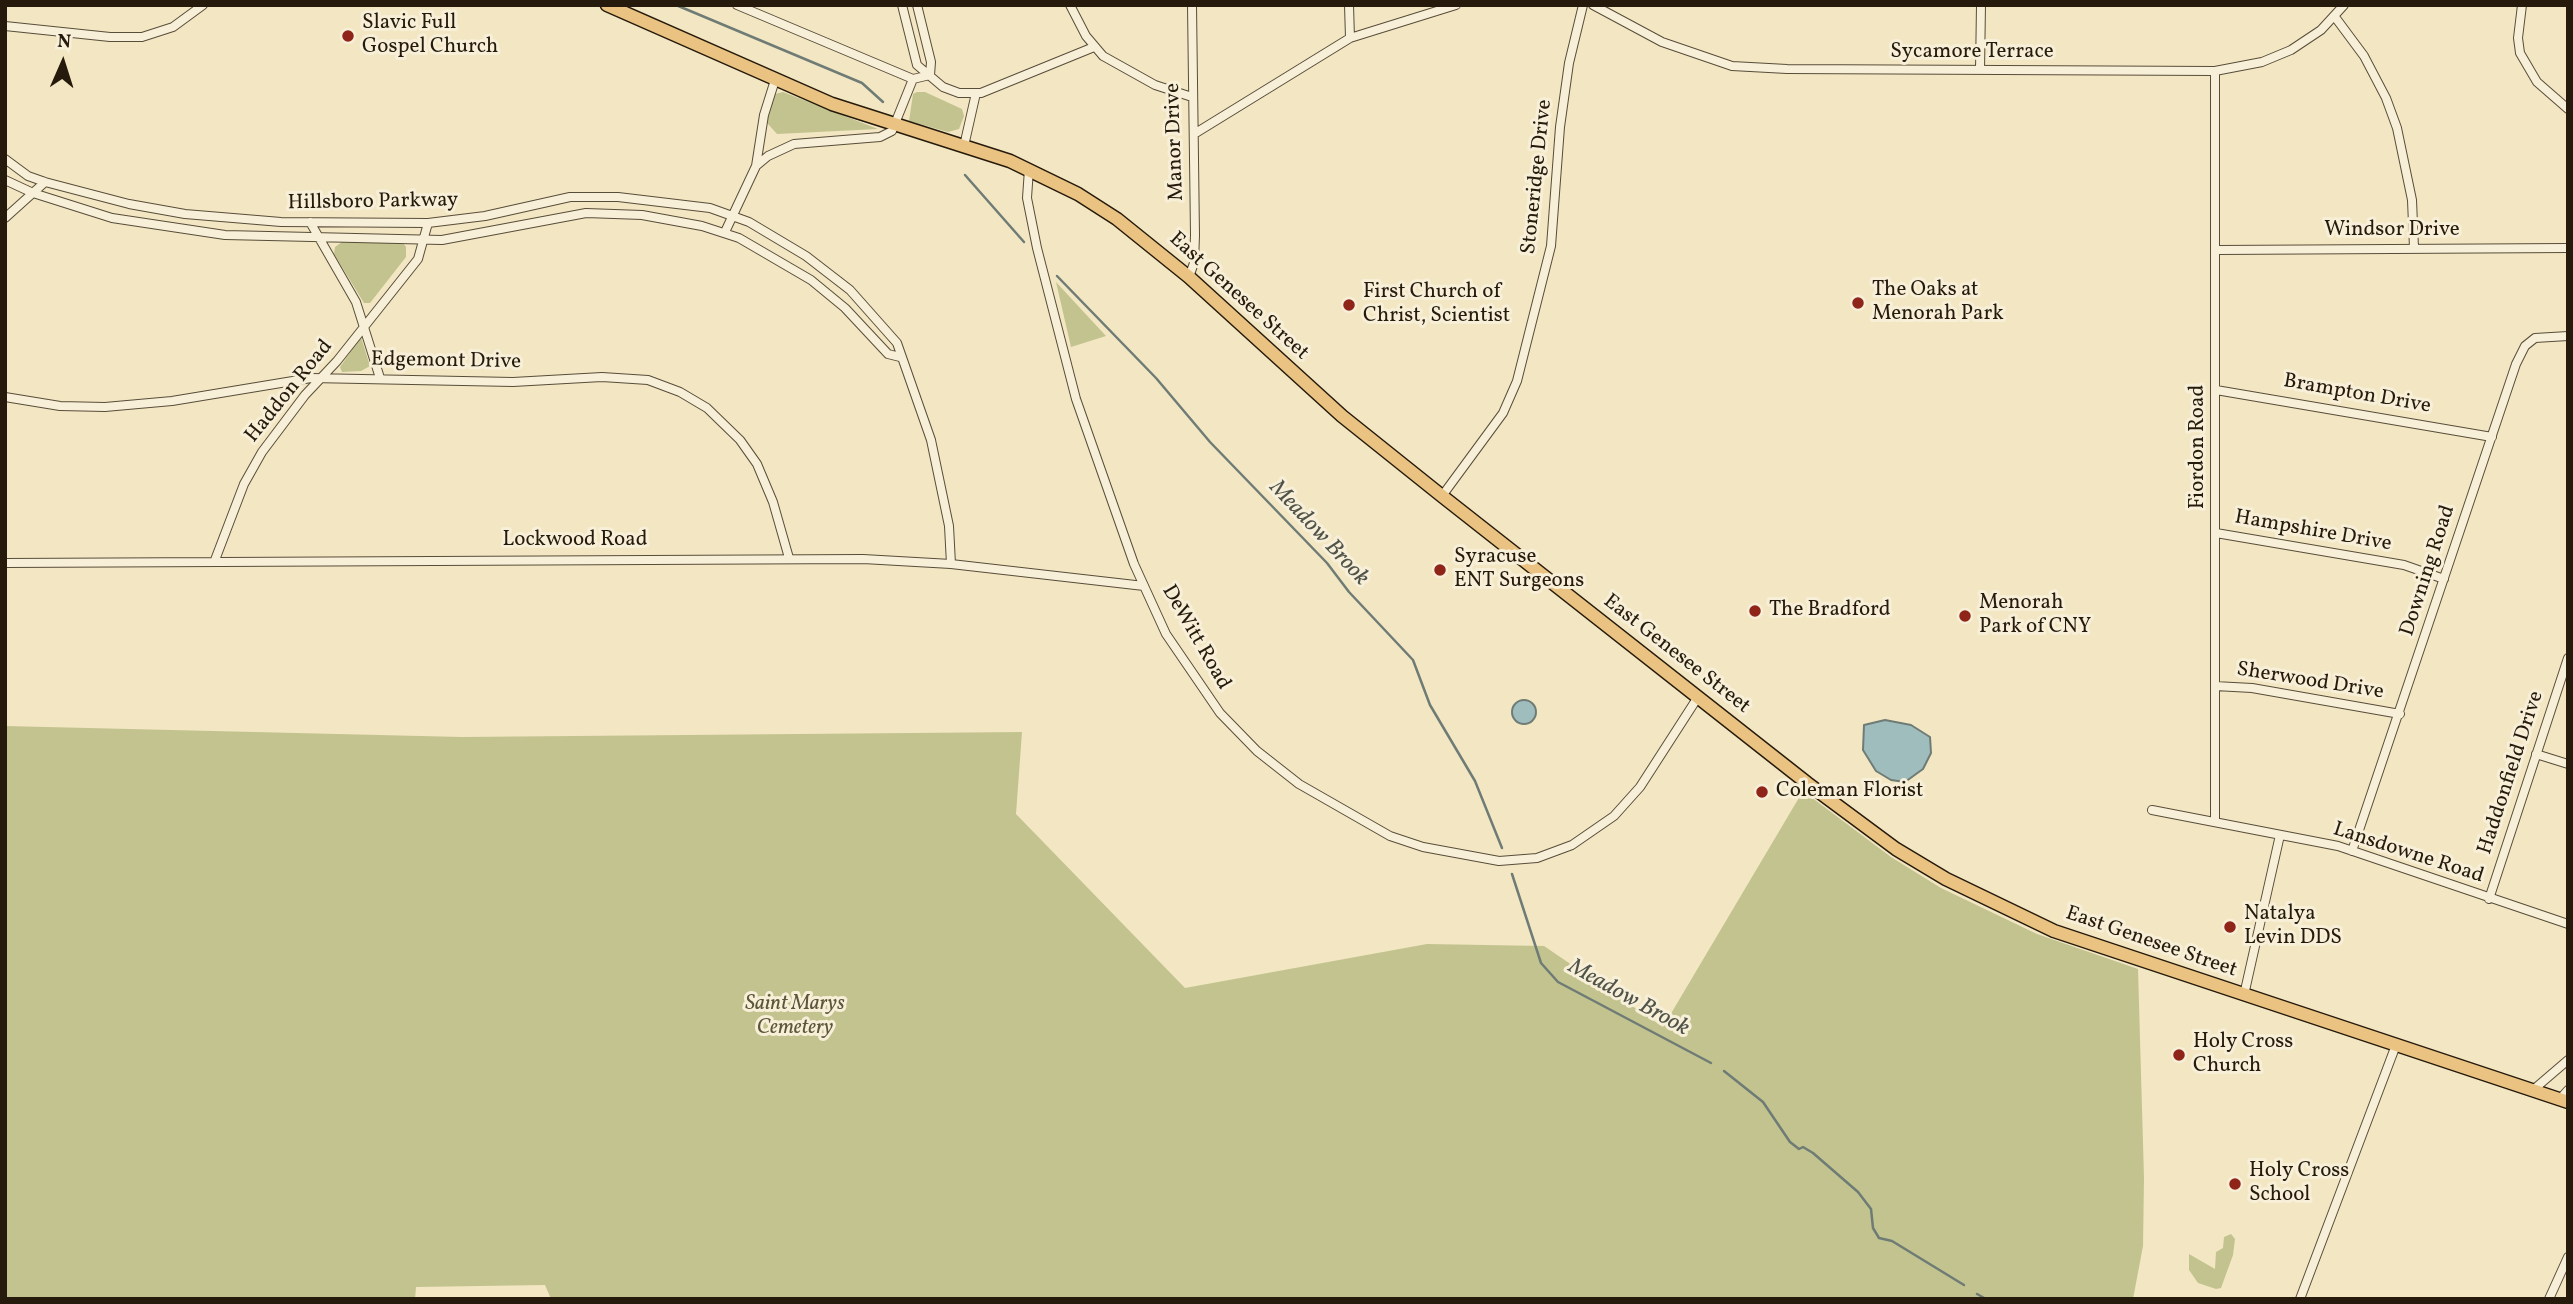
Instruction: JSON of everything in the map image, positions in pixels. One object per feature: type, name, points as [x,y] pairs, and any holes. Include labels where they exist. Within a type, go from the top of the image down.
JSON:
[{"type":"main road","name":"East Genesee Street","points":[[607,5],[832,104],[1029,169],[1117,219],[1189,277],[1342,416],[1442,496],[1896,849],[1946,879],[2054,931],[2533,1090],[2565,1097]]},
{"type":"street","points":[[5,26],[110,37],[142,37],[173,27],[203,5]]},
{"type":"street","points":[[737,5],[913,79],[930,75]]},
{"type":"street","points":[[902,5],[917,65],[943,87],[959,93],[976,93],[1047,68],[1094,47]]},
{"type":"street","points":[[917,5],[931,62],[930,75]]},
{"type":"street","points":[[1070,5],[1094,47],[1112,63],[1155,85],[1192,97]]},
{"type":"street","name":"Manor Drive","points":[[1189,277],[1195,251],[1192,5]]},
{"type":"street","points":[[1349,5],[1350,38]]},
{"type":"street","points":[[1194,134],[1350,38],[1456,5]]},
{"type":"street","name":"Stoneridge Drive","points":[[1442,496],[1503,413],[1517,381],[1551,246],[1560,128],[1569,63],[1583,5]]},
{"type":"street","name":"Sycamore Terrace","points":[[1593,5],[1662,42],[1732,66],[1787,69],[2215,71],[2262,62],[2291,50],[2321,30],[2344,5]]},
{"type":"street","points":[[1980,70],[1981,5]]},
{"type":"street","points":[[2522,5],[2518,38],[2520,53],[2537,82],[2568,109]]},
{"type":"street","points":[[2335,17],[2364,56],[2386,98],[2397,128],[2412,200],[2414,248]]},
{"type":"street","name":"Fiordon Road","points":[[2215,71],[2215,822]]},
{"type":"street","points":[[756,166],[784,147],[880,137],[896,125],[913,79]]},
{"type":"street","points":[[724,232],[756,166],[764,116],[775,80]]},
{"type":"street","points":[[964,146],[976,93]]},
{"type":"street","name":"Hillsboro Parkway","points":[[5,159],[28,176],[45,182],[129,204],[185,214],[310,222],[428,223],[485,216],[570,197],[618,197],[690,205],[732,215],[806,256],[850,290],[897,343],[931,440],[949,526],[951,564]]},
{"type":"street","name":"DeWitt Road","points":[[1029,169],[1027,198],[1034,236],[1076,399],[1144,586],[1184,664],[1220,713],[1257,751],[1299,784],[1390,836],[1455,855],[1524,860],[1585,838],[1614,816],[1640,787],[1698,697]]},
{"type":"street","name":"Hillsboro Parkway","points":[[5,180],[33,193],[112,218],[225,235],[426,239],[475,235],[534,220],[586,212],[642,215],[724,232],[764,250],[811,280],[845,308],[888,354],[900,357]]},
{"type":"street","points":[[5,218],[45,182]]},
{"type":"street","points":[[310,222],[356,302],[380,378]]},
{"type":"street","name":"Haddon Road","points":[[215,560],[244,484],[262,452],[304,395],[365,326],[418,259],[426,239],[428,223]]},
{"type":"street","name":"Windsor Drive","points":[[2217,250],[2568,248]]},
{"type":"street","name":"Downing Road","points":[[2352,851],[2525,346],[2535,338],[2568,336]]},
{"type":"street","name":"Edgemont Drive","points":[[5,397],[60,405],[105,407],[172,401],[261,384],[321,378],[513,382],[602,377],[638,379],[680,392],[719,417],[757,464],[773,502],[789,558]]},
{"type":"street","name":"Brampton Drive","points":[[2216,390],[2492,437]]},
{"type":"street","name":"Hampshire Drive","points":[[2216,533],[2404,565],[2444,579]]},
{"type":"street","name":"Lockwood Road","points":[[5,563],[789,558],[951,564],[1144,586]]},
{"type":"street","name":"Haddonfield Drive","points":[[2488,899],[2568,658]]},
{"type":"street","name":"Sherwood Drive","points":[[2215,686],[2252,688],[2400,714]]},
{"type":"street","points":[[2536,754],[2568,764]]},
{"type":"street","name":"Lansdowne Road","points":[[2152,810],[2352,851],[2568,925]]},
{"type":"street","points":[[2244,995],[2280,835]]},
{"type":"street","points":[[2300,1299],[2396,1045]]},
{"type":"street","points":[[2533,1090],[2568,1060]]},
{"type":"street","points":[[2549,1299],[2568,1257]]},
{"type":"green space","points":[[783,92],[878,129],[777,134],[768,124],[767,115],[775,94]]},
{"type":"green space","points":[[925,92],[962,109],[964,116],[959,129],[948,132],[909,121],[913,94]]},
{"type":"green space","points":[[342,242],[403,243],[406,247],[406,257],[370,303],[364,303],[334,254],[335,247]]},
{"type":"green space","points":[[1056,282],[1106,336],[1071,347]]},
{"type":"green space","points":[[361,337],[370,366],[361,371],[342,372],[340,367]]},
{"type":"green space","name":"Saint Marys Cemetery","points":[[5,726],[462,737],[1022,732],[1016,814],[1185,988],[1427,944],[1544,946],[1663,1027],[1803,791],[1891,857],[1941,888],[2037,934],[2138,969],[2144,1178],[2143,1246],[2133,1299],[551,1299],[545,1285],[416,1287],[415,1299],[5,1299]]},
{"type":"green space","points":[[2231,1234],[2235,1239],[2233,1255],[2221,1288],[2198,1283],[2189,1270],[2189,1254],[2215,1269],[2216,1252],[2223,1248],[2224,1237]]},
{"type":"water","points":[[1524,700],[1533,703],[1536,712],[1533,721],[1524,724],[1515,721],[1512,712],[1515,703]]},
{"type":"water","points":[[1885,720],[1911,725],[1930,737],[1931,753],[1923,769],[1905,782],[1891,780],[1876,771],[1863,750],[1864,725]]},
{"type":"waterway","name":"Meadow Brook","points":[[676,5],[862,83],[883,102]]},
{"type":"waterway","name":"Meadow Brook","points":[[965,175],[1024,242]]},
{"type":"waterway","name":"Meadow Brook","points":[[1057,276],[1156,378],[1210,442],[1327,563],[1349,592],[1413,660],[1430,705],[1475,781],[1502,848]]},
{"type":"waterway","name":"Meadow Brook","points":[[1512,874],[1541,963],[1558,982],[1711,1063]]},
{"type":"waterway","name":"Meadow Brook","points":[[1724,1071],[1763,1102],[1790,1142],[1799,1149],[1803,1147],[1813,1153],[1858,1192],[1871,1209],[1873,1228],[1879,1238],[1892,1241],[1964,1285]]},
{"type":"waterway","name":"Meadow Brook","points":[[1977,1294],[1986,1299]]},
{"type":"place","name":"Slavic Full Gospel Church","points":[[348,36]]},
{"type":"place","name":"The Oaks at Menorah Park","points":[[1858,303]]},
{"type":"place","name":"First Church of Christ, Scientist","points":[[1349,305]]},
{"type":"place","name":"Syracuse ENT Surgeons","points":[[1440,570]]},
{"type":"place","name":"The Bradford","points":[[1755,611]]},
{"type":"place","name":"Menorah Park of CNY","points":[[1965,616]]},
{"type":"place","name":"Coleman Florist","points":[[1762,792]]},
{"type":"place","name":"Natalya Levin DDS","points":[[2230,927]]},
{"type":"place","name":"Holy Cross Church","points":[[2179,1055]]},
{"type":"place","name":"Holy Cross School","points":[[2235,1184]]}]
